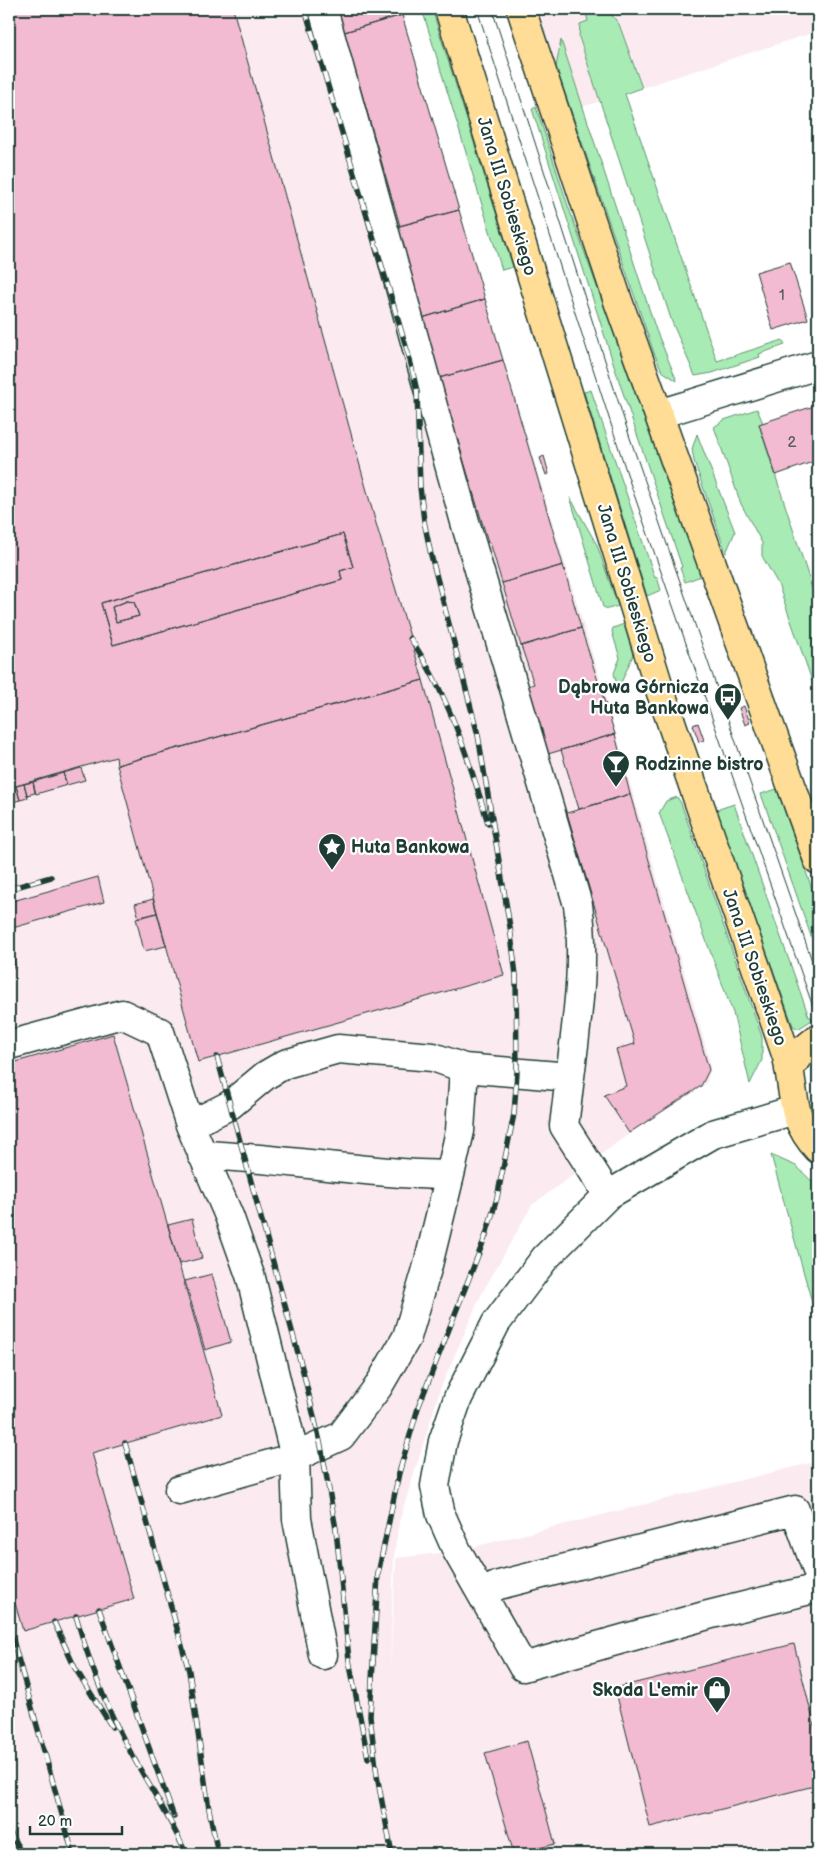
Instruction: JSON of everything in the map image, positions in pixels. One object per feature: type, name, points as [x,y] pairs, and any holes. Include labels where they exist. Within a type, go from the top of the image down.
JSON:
[{"type":"main road","name":"Jana III Sobieskiego","points":[[449,9],[663,698],[790,1069],[795,1110],[801,1128],[818,1149]]},
{"type":"main road","points":[[523,9],[585,203],[818,860]]},
{"type":"main road","points":[[790,1069],[802,1052],[818,1038]]},
{"type":"street","points":[[323,9],[465,522],[578,906],[582,942],[579,1002],[564,1126],[608,1195]]},
{"type":"street","points":[[659,414],[818,364]]},
{"type":"street","points":[[9,1044],[122,1014],[160,1032],[190,1126],[229,1216],[250,1278],[295,1457],[298,1519],[323,1655]]},
{"type":"street","points":[[190,1126],[230,1104],[266,1075],[285,1064],[338,1049],[433,1056],[464,1068],[570,1077]]},
{"type":"street","points":[[179,1490],[295,1457],[341,1436],[378,1387],[407,1337],[427,1269],[460,1131],[464,1068]]},
{"type":"street","points":[[795,1110],[713,1134],[608,1195],[545,1258],[496,1323],[458,1398],[443,1441],[435,1486],[441,1515],[457,1551],[523,1667],[708,1615],[818,1588]]},
{"type":"street","points":[[202,1155],[244,1156],[389,1173],[450,1175]]},
{"type":"street","points":[[481,1592],[499,1585],[795,1510],[818,1573]]},
{"type":"shaded area","name":"Huta Bankowa","points":[[9,9],[401,9],[485,299],[601,682],[710,1061],[710,1071],[707,1082],[702,1087],[629,1134],[532,1205],[481,1295],[441,1387],[399,1522],[394,1556],[390,1673],[396,1558],[457,1551],[818,1461],[818,1854],[9,1854]]},
{"type":"shaded area","points":[[537,9],[818,9],[818,31],[570,111]]},
{"type":"green space","points":[[422,9],[432,9],[513,267],[502,270]]},
{"type":"green space","points":[[595,11],[611,14],[619,24],[642,88],[625,94],[717,361],[783,340],[785,345],[759,354],[760,357],[712,373],[695,376],[672,322],[579,37],[580,24],[588,21],[586,13]]},
{"type":"green space","points":[[561,40],[656,330],[677,381],[662,371],[654,353],[556,67]]},
{"type":"green space","points":[[536,107],[568,206],[701,576],[685,582],[680,568],[682,567],[620,384],[532,109]]},
{"type":"green space","points":[[591,390],[655,578],[657,577],[661,590],[647,596],[584,392]]},
{"type":"green space","points":[[757,409],[763,423],[759,425],[818,606],[818,698],[778,584],[762,556],[762,543],[741,504],[714,427],[724,420]]},
{"type":"green space","points":[[697,434],[735,532],[726,553],[694,461],[692,449]]},
{"type":"green space","points":[[570,497],[597,545],[618,606],[608,609],[603,607]]},
{"type":"green space","points":[[624,624],[633,655],[618,690],[614,673],[620,658],[612,632],[613,628]]},
{"type":"green space","points":[[777,789],[818,906],[818,956],[761,794]]},
{"type":"green space","points":[[677,797],[681,803],[762,1037],[762,1060],[750,1084],[733,1013],[659,813],[666,801]]},
{"type":"green space","points":[[734,804],[809,1017],[812,1017],[812,1020],[798,1029],[793,1026],[716,810]]},
{"type":"green space","points":[[771,1155],[796,1166],[818,1187],[818,1324]]},
{"type":"building","points":[[9,9],[233,9],[377,527],[423,680],[117,765],[116,757],[9,788]],"holes":[[[343,534],[353,567],[340,571],[342,580],[113,645],[101,603]]]},
{"type":"building","points":[[331,9],[400,9],[402,15],[338,34]]},
{"type":"building","points":[[402,15],[459,210],[400,226],[344,32]]},
{"type":"building","points":[[459,210],[485,299],[422,318],[395,227]]},
{"type":"building","points":[[790,262],[808,319],[773,330],[756,272]]},
{"type":"building","points":[[485,299],[503,360],[439,378],[422,318]]},
{"type":"building","points":[[503,360],[563,565],[502,583],[439,378]]},
{"type":"building","points":[[817,405],[818,460],[776,475],[759,424]]},
{"type":"building","points":[[544,456],[549,474],[546,475],[540,458]]},
{"type":"building","points":[[343,534],[353,567],[340,571],[342,580],[113,645],[101,603]],"holes":[[[127,601],[134,602],[139,616],[116,622],[112,607]]]},
{"type":"building","points":[[563,565],[581,628],[521,646],[502,583]]},
{"type":"building","points":[[818,581],[818,605],[811,583]]},
{"type":"building","points":[[127,601],[134,602],[139,616],[116,622],[112,607]]},
{"type":"building","points":[[581,628],[615,734],[548,754],[528,686],[534,684],[521,646]]},
{"type":"building","points":[[423,680],[504,975],[198,1062],[117,765]]},
{"type":"building","points":[[744,706],[750,723],[745,725],[739,708]]},
{"type":"building","points":[[698,723],[704,740],[699,742],[693,725]]},
{"type":"building","points":[[615,734],[630,794],[579,809],[561,750]]},
{"type":"building","points":[[81,768],[85,780],[67,785],[63,773]]},
{"type":"building","points":[[63,773],[67,785],[36,794],[33,782]]},
{"type":"building","points":[[33,782],[35,793],[27,795],[24,784]]},
{"type":"building","points":[[24,784],[28,798],[20,800],[16,786]]},
{"type":"building","points":[[16,786],[20,800],[9,803],[9,788]]},
{"type":"building","points":[[630,794],[709,1070],[701,1086],[629,1133],[604,1095],[626,1086],[616,1049],[635,1044],[567,813]]},
{"type":"building","points":[[98,877],[104,902],[9,929],[9,902]]},
{"type":"building","points":[[153,899],[157,913],[139,918],[135,904]]},
{"type":"building","points":[[157,913],[166,946],[144,951],[136,918]]},
{"type":"building","points":[[9,940],[16,967],[9,969]]},
{"type":"building","points":[[113,1034],[222,1415],[92,1453],[134,1599],[23,1631],[9,1582],[9,1064]]},
{"type":"building","points":[[192,1219],[202,1258],[179,1264],[168,1225]]},
{"type":"building","points":[[212,1274],[231,1342],[205,1350],[185,1281]]},
{"type":"building","name":"Skoda L'emir","points":[[794,1644],[818,1740],[818,1785],[650,1827],[615,1688]]},
{"type":"building","points":[[527,1741],[555,1844],[514,1854],[485,1753]]},
{"type":"tram line","points":[[477,9],[630,483],[818,1021]]},
{"type":"tram line","points":[[492,9],[630,438],[818,978]]},
{"type":"railway","points":[[305,9],[410,360],[417,391],[420,487],[424,521],[431,555],[478,735],[510,927],[516,975],[517,1072],[514,1114],[497,1198],[486,1235],[418,1408],[399,1473],[378,1574],[370,1716],[377,1776],[392,1854]]},
{"type":"railway","points":[[410,638],[436,681],[446,704],[465,751],[488,823]]},
{"type":"railway","points":[[9,889],[51,877]]},
{"type":"railway","points":[[217,1057],[304,1375],[321,1446],[336,1529],[349,1660],[368,1758]]},
{"type":"railway","points":[[125,1443],[189,1671],[209,1809],[218,1854]]},
{"type":"railway","points":[[99,1609],[174,1817]]},
{"type":"railway","points":[[76,1616],[103,1695],[132,1754],[186,1854]]},
{"type":"railway","points":[[54,1622],[75,1668],[112,1727]]},
{"type":"railway","points":[[9,1626],[73,1854]]},
{"type":"railway","points":[[9,1831],[22,1854]]},
{"type":"place","name":"Dąbrowa Górnicza Huta Bankowa","points":[[728,721]]},
{"type":"place","name":"Rodzinne bistro","points":[[616,788]]},
{"type":"place","name":"Huta Bankowa","points":[[332,871]]},
{"type":"place","name":"Skoda L'emir","points":[[717,1714]]}]
